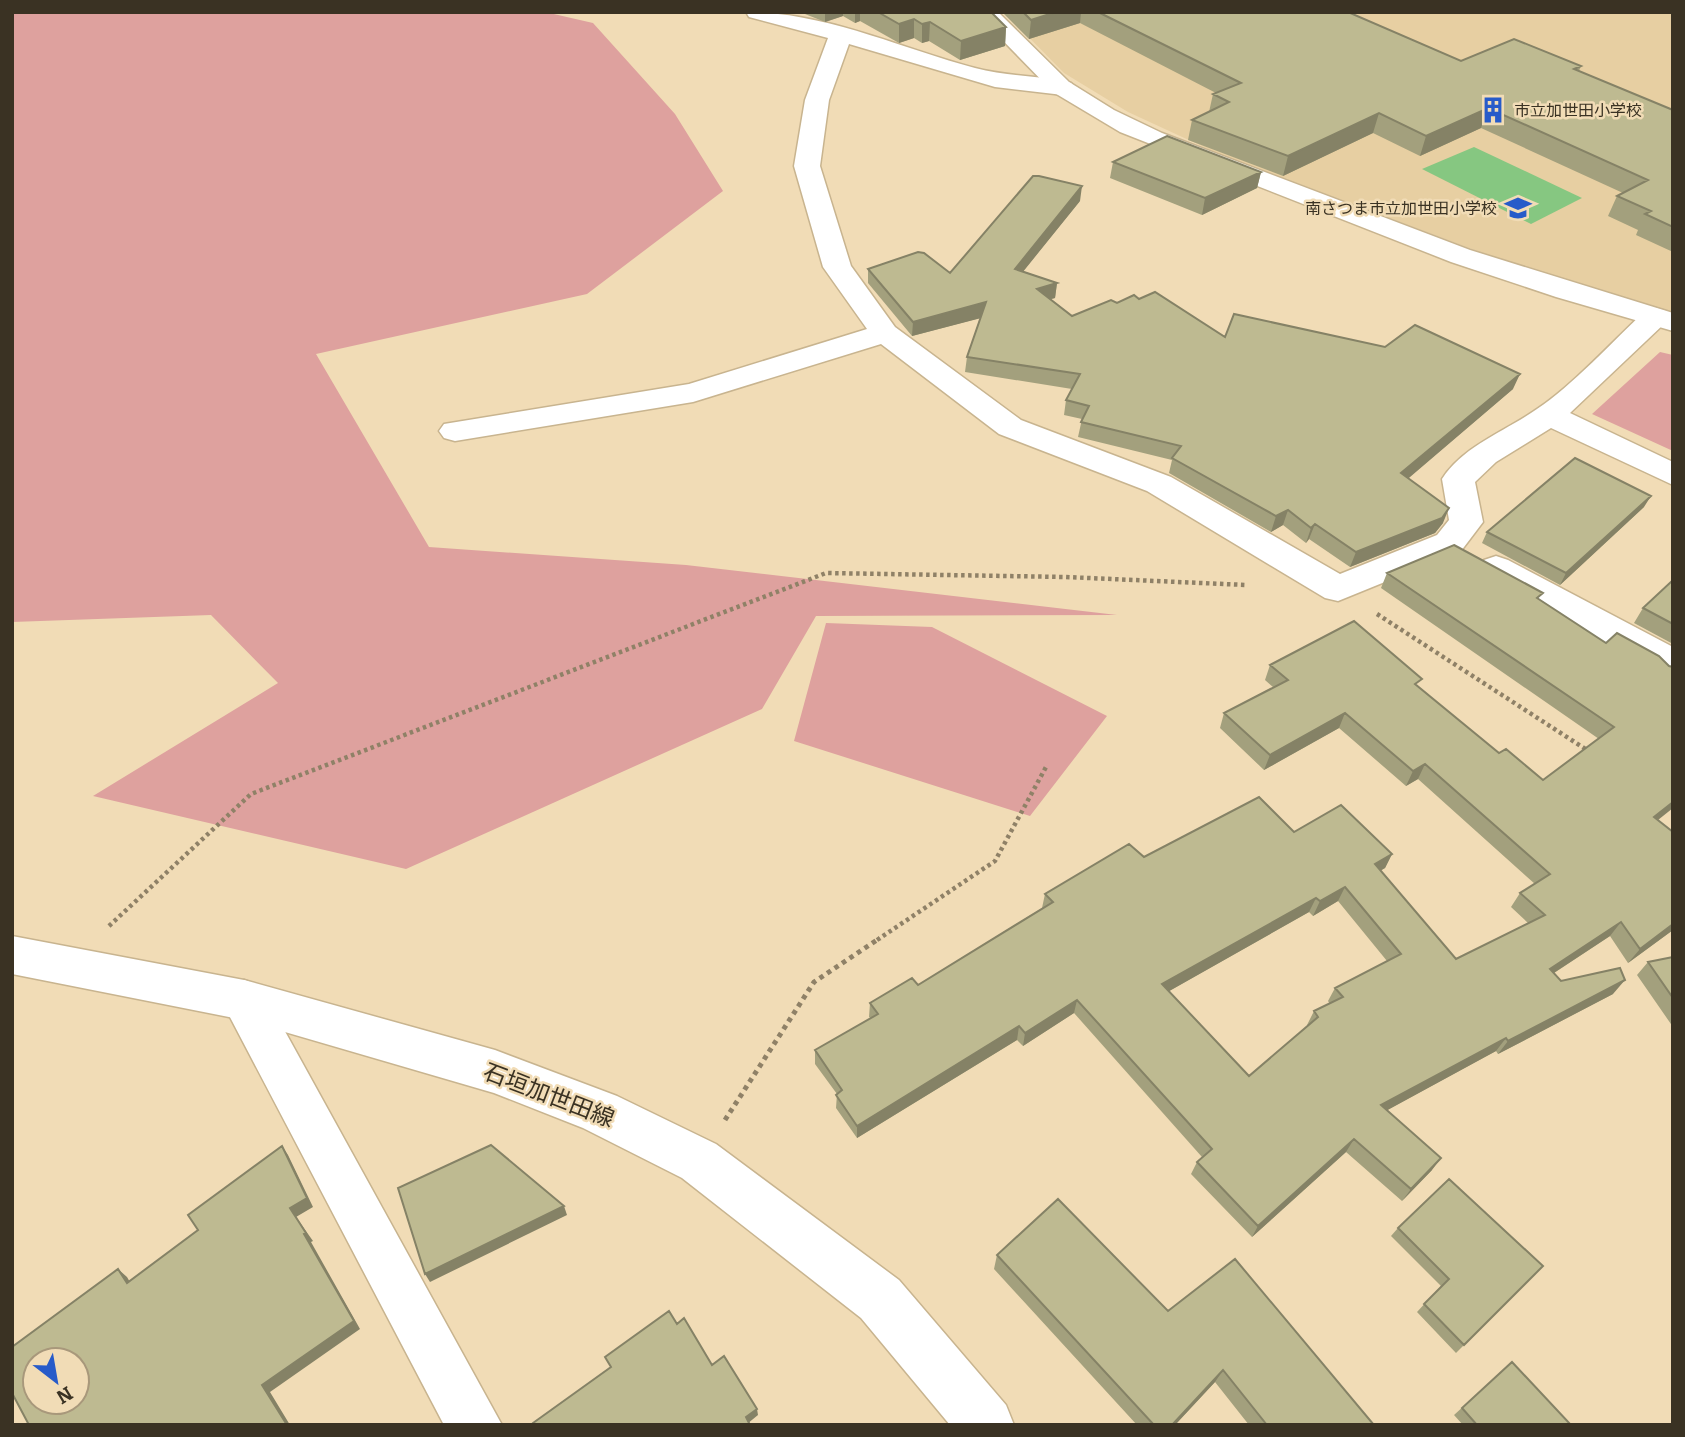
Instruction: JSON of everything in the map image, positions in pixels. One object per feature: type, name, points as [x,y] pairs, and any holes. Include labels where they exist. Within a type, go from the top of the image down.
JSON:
[{"type":"street","points":[[757,12],[841,34],[970,76],[1022,88],[1063,88]]},
{"type":"street","points":[[986,12],[1063,88],[1131,127],[1276,187],[1563,292],[1664,319]]},
{"type":"street","points":[[841,34],[817,100],[807,166],[837,267],[886,333],[1010,427],[1159,484],[1338,589],[1449,543],[1466,522],[1458,479],[1485,455],[1550,415],[1664,319]]},
{"type":"street","points":[[455,431],[692,393],[886,333]]},
{"type":"street","points":[[1550,415],[1673,475]]},
{"type":"street","points":[[1449,543],[1664,659],[1673,669]]},
{"type":"street","name":"石垣加世田線","points":[[12,955],[244,1000],[495,1072],[600,1112],[699,1161],[880,1299],[986,1425]]},
{"type":"street","points":[[244,1000],[474,1425]]},
{"type":"path","points":[[66,965],[251,794],[826,573],[1066,577],[1256,585]]},
{"type":"path","points":[[1338,589],[1592,754]]},
{"type":"path","points":[[699,1161],[814,982],[995,861],[1046,767]]},
{"type":"shaded area","points":[[12,12],[545,12],[593,23],[675,114],[723,191],[587,294],[316,354],[429,547],[686,565],[1117,615],[816,616],[762,709],[406,869],[93,796],[278,683],[211,615],[12,622]]},
{"type":"shaded area","name":"南さつま市立加世田小学校","points":[[1004,12],[1673,12],[1673,312],[1509,263],[1219,154],[1128,112],[1064,73]]},
{"type":"shaded area","points":[[1474,147],[1582,198],[1531,224],[1422,169]]},
{"type":"shaded area","points":[[1660,352],[1673,355],[1673,451],[1592,414]]},
{"type":"shaded area","points":[[826,623],[932,627],[1107,716],[1030,816],[794,741]]},
{"type":"building","points":[[878,12],[991,12],[1006,27],[961,41],[930,22],[922,24],[914,19],[899,24]]},
{"type":"building","points":[[1023,12],[1056,12],[1031,20]]},
{"type":"building","points":[[1098,12],[1348,12],[1461,61],[1514,39],[1581,66],[1574,69],[1673,110],[1673,227],[1645,214],[1651,211],[1617,196],[1648,180],[1488,108],[1426,136],[1379,113],[1288,156],[1192,120],[1229,102],[1213,94],[1241,83]]},
{"type":"building","points":[[1167,136],[1261,172],[1205,198],[1113,162]]},
{"type":"building","points":[[1033,176],[1082,186],[1015,269],[1057,283],[1037,289],[1072,316],[1111,300],[1117,303],[1134,295],[1139,299],[1155,292],[1225,337],[1234,314],[1385,347],[1415,325],[1520,374],[1401,473],[1449,508],[1442,518],[1356,552],[1315,524],[1311,528],[1288,510],[1276,516],[1172,458],[1181,446],[1081,422],[1089,406],[1066,400],[1080,374],[967,357],[986,302],[913,322],[868,269],[918,252],[924,253],[950,273]]},
{"type":"building","points":[[1575,458],[1651,496],[1566,573],[1487,532]]},
{"type":"building","points":[[1454,545],[1543,593],[1537,598],[1606,643],[1617,633],[1659,656],[1673,667],[1673,802],[1654,817],[1673,832],[1673,924],[1640,949],[1621,922],[1550,969],[1561,981],[1620,968],[1625,980],[1508,1041],[1506,1038],[1381,1105],[1441,1158],[1411,1189],[1354,1139],[1258,1226],[1197,1162],[1212,1149],[1077,1000],[1025,1033],[1019,1026],[857,1126],[836,1095],[842,1090],[815,1050],[878,1014],[870,1003],[912,978],[918,985],[1053,902],[1045,894],[1129,844],[1144,857],[1259,797],[1294,832],[1341,805],[1392,854],[1375,864],[1456,959],[1545,915],[1520,893],[1550,874],[1425,764],[1413,771],[1345,713],[1270,755],[1224,713],[1288,680],[1270,665],[1354,621],[1422,679],[1415,684],[1499,753],[1506,749],[1543,780],[1614,727],[1387,573]],"holes":[[[1345,887],[1401,954],[1335,988],[1343,997],[1314,1011],[1318,1017],[1249,1076],[1162,984],[1316,898],[1320,901]]]},
{"type":"building","points":[[1673,580],[1673,624],[1643,608]]},
{"type":"building","points":[[1673,957],[1673,998],[1648,962]]},
{"type":"building","points":[[491,1145],[564,1206],[425,1274],[398,1188]]},
{"type":"building","points":[[282,1146],[307,1198],[290,1208],[354,1321],[262,1385],[287,1425],[29,1425],[24,1416],[91,1416],[91,1346],[21,1346],[21,1410],[12,1393],[12,1347],[118,1269],[127,1283],[198,1230],[188,1215]]},
{"type":"building","points":[[1449,1179],[1543,1266],[1464,1345],[1424,1304],[1449,1279],[1398,1228]]},
{"type":"building","points":[[1058,1199],[1168,1311],[1235,1259],[1374,1425],[1267,1425],[1223,1370],[1172,1425],[1154,1425],[997,1255]]},
{"type":"building","points":[[669,1311],[677,1324],[684,1318],[712,1365],[724,1356],[757,1409],[746,1417],[750,1425],[534,1425],[533,1423],[611,1367],[605,1357]]},
{"type":"building","points":[[1512,1362],[1571,1425],[1477,1425],[1462,1408]]},
{"type":"place","name":"市立加世田小学校","points":[[1493,110]]},
{"type":"place","name":"南さつま市立加世田小学校","points":[[1518,208]]}]
